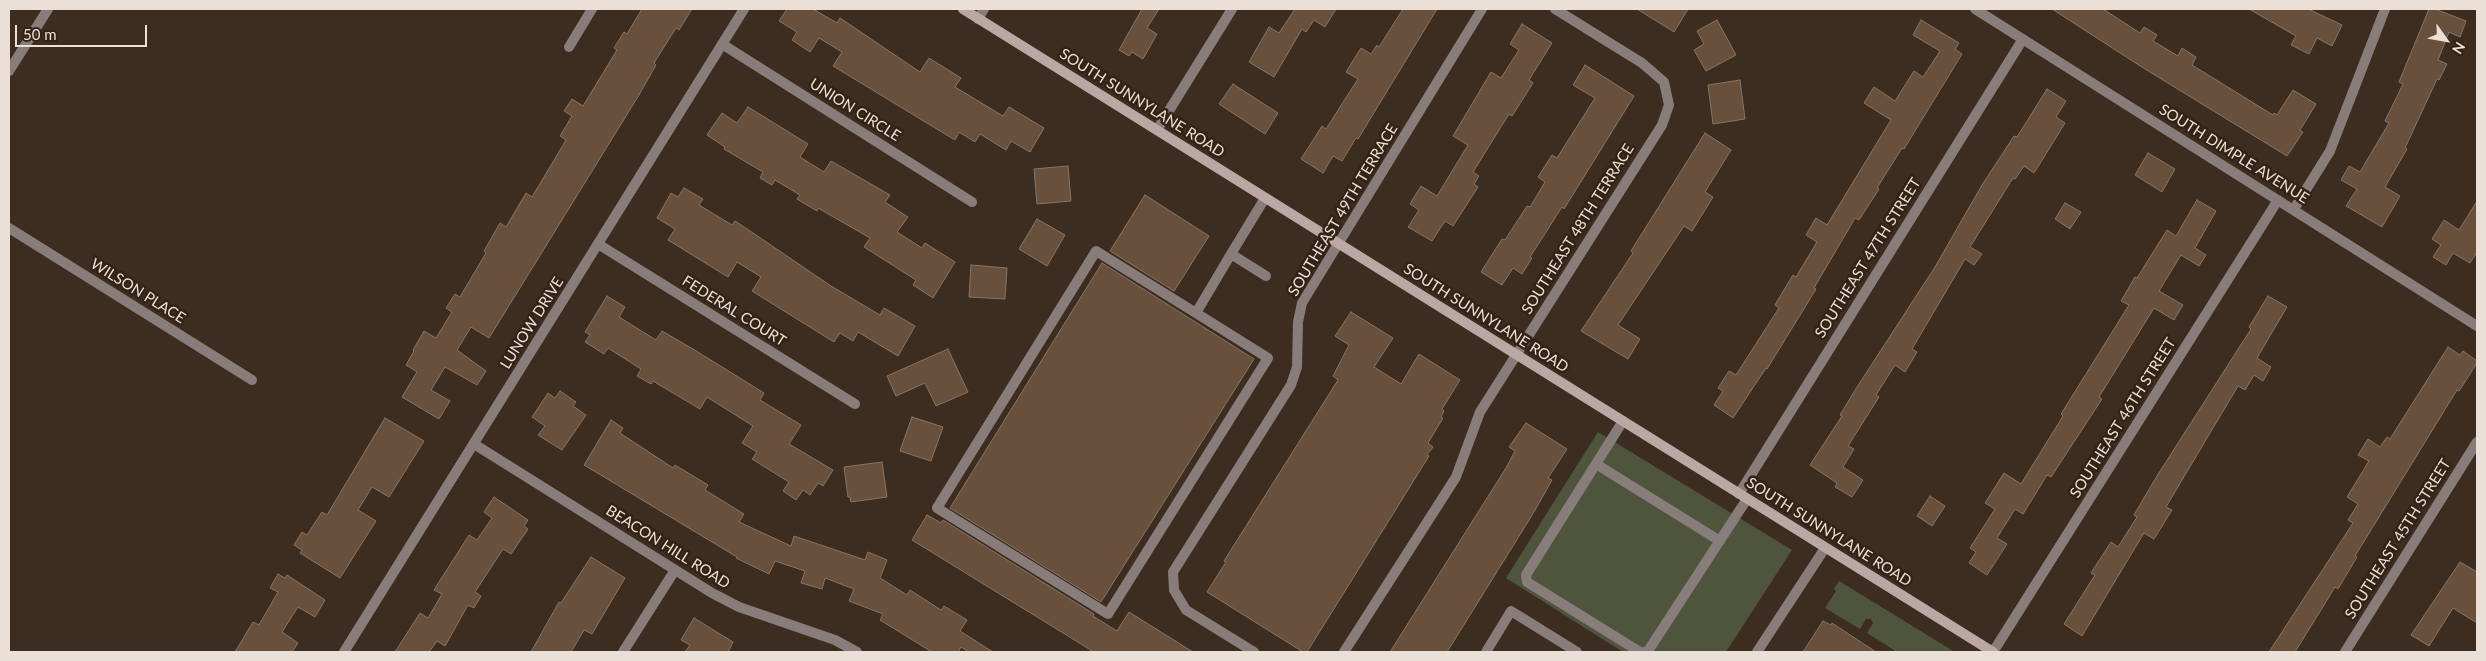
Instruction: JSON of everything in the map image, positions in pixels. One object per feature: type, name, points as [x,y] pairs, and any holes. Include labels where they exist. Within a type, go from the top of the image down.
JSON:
[{"type":"main road","name":"SOUTH SUNNYLANE ROAD","points":[[963,9],[1993,652]]},
{"type":"street","points":[[9,71],[48,9]]},
{"type":"street","points":[[569,46],[592,9]]},
{"type":"street","name":"LUNOW DRIVE","points":[[344,652],[744,9]]},
{"type":"street","points":[[978,18],[984,9]]},
{"type":"street","points":[[1157,130],[1232,9]]},
{"type":"street","name":"SOUTHEAST 49TH TERRACE","points":[[1254,652],[1186,610],[1174,590],[1173,572],[1291,385],[1297,367],[1298,322],[1302,303],[1482,9]]},
{"type":"street","name":"SOUTHEAST 48TH TERRACE","points":[[1344,652],[1456,477],[1480,412],[1662,125],[1669,105],[1664,82],[1649,69],[1555,9]]},
{"type":"street","name":"SOUTH DIMPLE AVENUE","points":[[1974,9],[2477,326]]},
{"type":"street","points":[[2294,209],[2330,151],[2385,9]]},
{"type":"street","name":"SOUTHEAST 47TH STREET","points":[[1644,652],[1648,651],[1720,541],[1743,496],[2022,39]]},
{"type":"street","name":"UNION CIRCLE","points":[[722,44],[972,202]]},
{"type":"street","points":[[1196,313],[1265,198]]},
{"type":"street","name":"SOUTHEAST 46TH STREET","points":[[1993,652],[2278,200]]},
{"type":"street","name":"WILSON PLACE","points":[[9,228],[252,380]]},
{"type":"street","name":"FEDERAL COURT","points":[[598,244],[855,404]]},
{"type":"street","points":[[1096,251],[1196,313],[1268,358],[1108,614],[937,508],[1096,251]]},
{"type":"street","points":[[1231,254],[1266,276]]},
{"type":"street","points":[[1623,421],[1526,575],[1527,582],[1640,652]]},
{"type":"street","name":"SOUTHEAST 45TH STREET","points":[[2345,652],[2477,442]]},
{"type":"street","name":"BEACON HILL ROAD","points":[[474,444],[675,570],[739,607],[813,631],[857,652]]},
{"type":"street","points":[[1596,464],[1720,541]]},
{"type":"street","points":[[1757,652],[1825,548]]},
{"type":"street","points":[[623,652],[675,570]]},
{"type":"street","points":[[1486,652],[1511,611],[1577,652]]},
{"type":"green space","points":[[1598,432],[1792,550],[1726,652],[1623,652],[1506,578]]},
{"type":"green space","points":[[1839,581],[1954,652],[1897,652],[1867,633],[1873,623],[1871,619],[1866,619],[1860,629],[1825,608],[1836,591],[1834,589]]},
{"type":"building","points":[[642,9],[692,9],[679,30],[676,28],[654,63],[656,65],[639,95],[489,338],[471,327],[457,350],[486,371],[477,385],[445,367],[431,390],[450,401],[439,419],[402,397],[417,372],[406,365],[413,350],[424,331],[436,338],[452,312],[446,308],[455,294],[460,297],[486,253],[484,251],[500,223],[506,227],[526,193],[532,197],[566,140],[560,136],[572,116],[564,111],[572,99],[583,106],[617,50],[614,48],[624,32],[627,34]]},
{"type":"building","points":[[787,9],[813,9],[837,23],[840,18],[920,72],[929,58],[961,78],[955,87],[1003,116],[1009,107],[1044,128],[1030,152],[1011,141],[1006,150],[980,134],[975,142],[959,132],[955,140],[833,66],[842,52],[819,38],[810,52],[792,40],[797,32],[779,21]]},
{"type":"building","points":[[1142,9],[1159,9],[1147,28],[1157,34],[1143,59],[1132,52],[1129,56],[1119,50]]},
{"type":"building","points":[[1295,9],[1336,9],[1325,27],[1314,20],[1306,32],[1302,29],[1274,77],[1249,62],[1269,27],[1279,33]]},
{"type":"building","points":[[1403,9],[1437,9],[1358,139],[1356,138],[1342,161],[1333,156],[1323,173],[1301,159],[1322,126],[1326,129],[1358,79],[1346,72],[1361,48],[1371,54],[1377,45],[1379,47]]},
{"type":"building","points":[[1637,9],[1688,9],[1674,32]]},
{"type":"building","points":[[2052,9],[2103,9],[2140,33],[2144,27],[2157,35],[2153,41],[2178,56],[2182,48],[2196,57],[2192,65],[2273,115],[2274,113],[2277,115],[2293,90],[2316,104],[2300,130],[2303,132],[2287,156],[2145,69]]},
{"type":"building","points":[[2249,9],[2308,9],[2342,25],[2332,46],[2317,38],[2309,54],[2291,45],[2296,36]]},
{"type":"building","points":[[2429,9],[2435,9],[2466,21],[2460,37],[2449,32],[2438,60],[2447,64],[2439,80],[2437,79],[2405,148],[2407,149],[2385,187],[2400,196],[2382,227],[2346,206],[2357,189],[2341,180],[2349,166],[2360,172],[2389,123],[2385,121],[2403,84],[2399,82]]},
{"type":"building","points":[[1717,20],[1736,55],[1706,71],[1694,50],[1704,44],[1697,31]]},
{"type":"building","points":[[1921,20],[1959,43],[1955,49],[1962,54],[1904,149],[1902,148],[1877,188],[1879,189],[1859,220],[1855,218],[1814,288],[1816,289],[1767,369],[1733,418],[1714,405],[1723,391],[1718,388],[1729,371],[1736,375],[1779,308],[1775,305],[1793,275],[1796,277],[1817,242],[1806,235],[1816,218],[1827,225],[1891,120],[1864,103],[1874,87],[1895,101],[1914,71],[1923,77],[1940,51],[1913,35]]},
{"type":"building","points":[[1522,24],[1552,43],[1529,80],[1533,83],[1512,116],[1509,114],[1473,172],[1479,176],[1474,184],[1478,187],[1453,226],[1445,221],[1432,241],[1408,227],[1419,210],[1410,204],[1421,186],[1437,196],[1468,145],[1453,136],[1491,72],[1501,78],[1519,50],[1510,44]]},
{"type":"building","points":[[1585,65],[1634,96],[1564,209],[1562,207],[1530,257],[1532,258],[1522,274],[1513,268],[1502,285],[1481,272],[1502,239],[1505,240],[1527,206],[1530,207],[1545,182],[1538,177],[1552,155],[1557,158],[1595,98],[1573,85]]},
{"type":"building","points":[[1740,80],[1745,119],[1713,124],[1708,85]]},
{"type":"building","points":[[1233,84],[1278,113],[1265,134],[1219,104]]},
{"type":"building","points":[[2047,89],[2066,101],[2056,117],[2065,123],[2034,173],[2024,166],[2015,179],[2013,178],[1970,247],[1982,254],[1974,265],[1965,259],[1912,349],[1917,352],[1905,372],[1895,365],[1876,395],[1879,397],[1848,446],[1854,449],[1843,467],[1863,480],[1852,497],[1835,487],[1837,483],[1810,465],[1842,416],[1840,415],[1859,384],[1935,267],[1982,185],[2014,136],[2017,137]]},
{"type":"building","points":[[748,107],[808,144],[800,157],[824,172],[831,161],[890,195],[885,202],[908,217],[897,232],[922,248],[925,243],[955,262],[933,298],[913,285],[916,280],[864,247],[870,238],[818,208],[817,211],[797,199],[800,195],[775,180],[772,185],[760,178],[763,172],[724,149],[725,147],[707,135],[722,113],[737,123]]},
{"type":"building","points":[[1705,133],[1731,150],[1705,192],[1713,197],[1692,231],[1684,226],[1618,325],[1640,339],[1628,359],[1581,331],[1633,253],[1631,251]]},
{"type":"building","points":[[2148,153],[2175,169],[2162,192],[2135,175]]},
{"type":"building","points":[[1068,166],[1071,201],[1037,204],[1034,169]]},
{"type":"building","points":[[684,188],[703,199],[699,205],[732,225],[735,221],[831,286],[880,315],[884,308],[915,326],[898,356],[858,332],[853,341],[840,333],[834,342],[752,291],[761,277],[737,262],[728,277],[668,240],[675,229],[657,218],[671,193],[678,197]]},
{"type":"building","points":[[1145,195],[1209,236],[1174,291],[1110,251]]},
{"type":"building","points":[[2197,200],[2216,211],[2195,248],[2206,255],[2199,266],[2181,255],[2159,291],[2183,305],[2174,320],[2154,308],[2099,397],[2102,399],[2051,477],[2047,475],[2023,514],[2015,509],[1997,538],[2007,544],[1987,575],[1969,563],[1976,552],[1970,548],[1995,509],[1985,503],[2004,473],[2021,484],[2063,416],[2061,414],[2129,305],[2121,301],[2135,277],[2137,278],[2167,230],[2176,236]]},
{"type":"building","points":[[2477,201],[2477,252],[2470,263],[2453,253],[2446,265],[2433,257],[2441,245],[2432,239],[2444,220],[2459,230]]},
{"type":"building","points":[[2065,203],[2081,212],[2070,229],[2055,219]]},
{"type":"building","points":[[1037,219],[1065,235],[1047,266],[1019,249]]},
{"type":"building","points":[[1102,263],[1254,359],[1101,602],[950,508]]},
{"type":"building","points":[[971,265],[1007,268],[1005,299],[969,297]]},
{"type":"building","points":[[607,296],[625,307],[619,317],[656,340],[662,331],[693,349],[764,393],[760,400],[801,425],[789,444],[833,470],[823,486],[818,483],[810,495],[803,490],[796,500],[783,491],[789,482],[752,459],[757,452],[742,443],[753,426],[707,397],[700,409],[653,381],[651,384],[637,376],[641,369],[608,348],[604,354],[585,342],[590,335],[585,332]]},
{"type":"building","points":[[2268,296],[2287,307],[2257,358],[2271,367],[2263,381],[2254,375],[2245,390],[2238,386],[2166,507],[2172,510],[2154,539],[2144,533],[2082,636],[2064,624],[2095,575],[2091,573],[2111,542],[2118,547],[2137,517],[2134,515],[2157,476],[2251,329],[2249,327]]},
{"type":"building","points":[[1351,312],[1393,338],[1374,367],[1401,384],[1419,354],[1460,380],[1442,409],[1444,411],[1441,417],[1443,418],[1428,443],[1433,447],[1427,455],[1429,456],[1307,652],[1303,652],[1207,592],[1226,562],[1224,561],[1338,380],[1333,376],[1349,345],[1335,336]]},
{"type":"building","points":[[2448,347],[2460,355],[2463,351],[2477,361],[2477,363],[2459,391],[2457,390],[2355,556],[2357,557],[2338,589],[2335,587],[2295,652],[2269,652],[2353,523],[2348,520],[2358,504],[2347,497],[2369,461],[2358,455],[2368,439],[2380,447],[2387,437],[2390,439]]},
{"type":"building","points":[[948,349],[968,392],[936,406],[925,383],[896,396],[887,376]]},
{"type":"building","points":[[560,391],[576,402],[573,406],[586,415],[562,450],[538,435],[545,426],[532,417],[548,393],[555,398]]},
{"type":"building","points":[[912,417],[943,427],[931,461],[900,451]]},
{"type":"building","points":[[385,418],[424,441],[389,497],[372,487],[358,510],[376,521],[340,578],[300,553],[302,550],[294,545],[302,532],[307,535],[322,512],[327,515]]},
{"type":"building","points":[[611,420],[623,428],[620,433],[673,468],[675,465],[708,485],[705,490],[744,514],[739,522],[791,546],[794,536],[865,560],[868,552],[887,560],[880,578],[907,595],[910,590],[941,610],[944,606],[967,620],[960,631],[993,652],[969,652],[961,647],[958,652],[932,652],[880,620],[883,614],[849,601],[854,589],[825,578],[822,589],[801,583],[805,571],[775,561],[769,574],[736,558],[584,465]]},
{"type":"building","points":[[1526,423],[1567,449],[1548,478],[1552,480],[1534,512],[1447,652],[1390,652],[1506,468],[1515,451],[1509,447]]},
{"type":"building","points":[[882,462],[887,497],[851,502],[850,497],[848,497],[844,467]]},
{"type":"building","points":[[1930,496],[1945,506],[1932,526],[1917,516]]},
{"type":"building","points":[[494,497],[528,520],[524,526],[528,529],[511,554],[503,549],[475,592],[481,596],[474,608],[468,605],[445,646],[437,641],[429,652],[395,652],[420,613],[428,618],[442,594],[434,590],[469,535],[477,540],[492,518],[484,512]]},
{"type":"building","points":[[927,515],[941,523],[943,520],[1094,614],[1093,616],[1117,631],[1129,612],[1193,652],[1094,652],[912,540]]},
{"type":"building","points":[[591,557],[625,578],[592,634],[584,630],[571,652],[531,652],[559,602],[561,603]]},
{"type":"building","points":[[2460,562],[2477,572],[2477,623],[2453,608],[2429,646],[2411,635]]},
{"type":"building","points":[[278,574],[285,578],[287,575],[325,600],[315,617],[298,607],[282,632],[298,643],[292,652],[235,652],[253,622],[259,625],[278,592],[270,588]]},
{"type":"building","points":[[694,618],[733,642],[728,652],[685,652],[690,645],[681,640]]},
{"type":"building","points":[[1823,621],[1831,625],[1832,623],[1876,652],[1803,652]]}]
